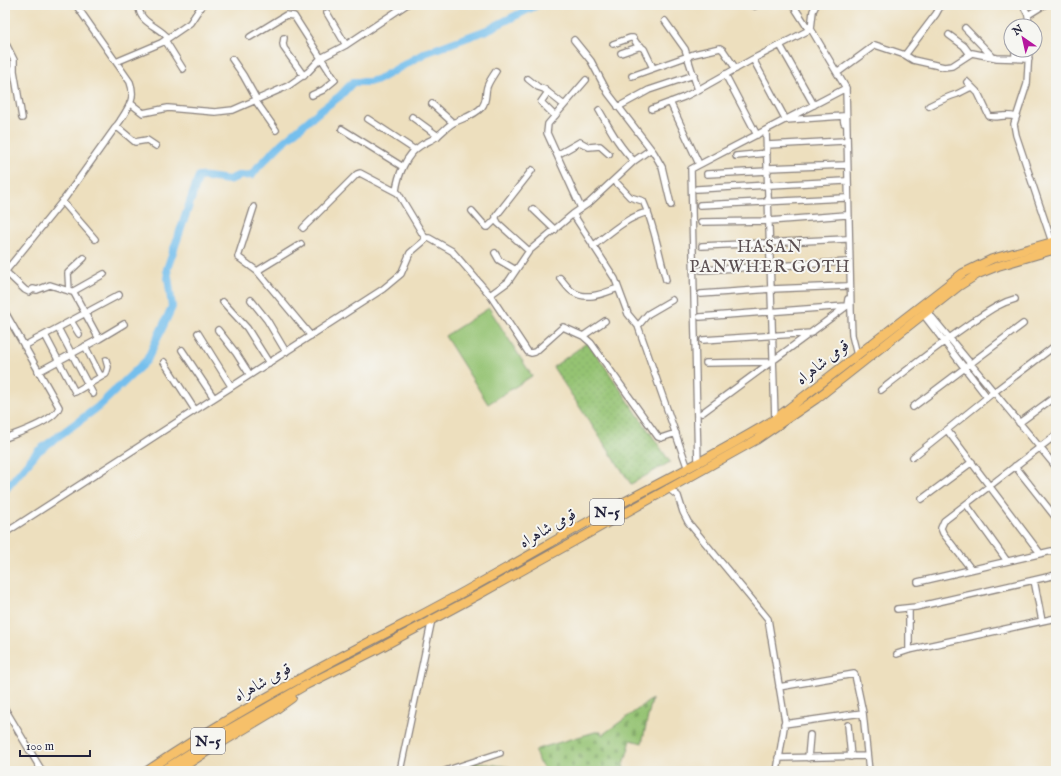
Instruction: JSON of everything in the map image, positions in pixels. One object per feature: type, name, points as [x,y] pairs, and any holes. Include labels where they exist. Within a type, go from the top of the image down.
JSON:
[{"type":"highway","name":"قومی شاہراہ","points":[[147,771],[195,739],[274,693],[362,645],[418,617],[590,521],[698,464],[775,419],[963,273],[992,260],[1055,244]]},
{"type":"highway","name":"قومی شاہراہ","points":[[162,771],[219,734],[306,686],[376,650],[736,451],[779,425],[814,400],[959,286],[978,274],[1055,244]]},
{"type":"highway","points":[[177,771],[271,713],[289,701],[306,686]]},
{"type":"street","points":[[76,5],[130,82],[133,91],[130,103],[116,126],[62,201],[5,272],[29,292],[33,289],[37,290],[50,285],[71,291],[104,274]]},
{"type":"street","points":[[139,5],[139,10],[145,21],[162,31],[184,69]]},
{"type":"street","points":[[116,62],[151,48],[166,39],[190,23],[202,5]]},
{"type":"street","points":[[130,103],[144,112],[168,108],[215,112],[233,110],[288,86],[304,76],[321,58],[346,45],[406,5]]},
{"type":"street","points":[[793,5],[810,29],[846,88],[851,311],[852,335],[857,355]]},
{"type":"street","points":[[810,29],[813,11],[816,5]]},
{"type":"street","points":[[905,55],[936,14],[941,5]]},
{"type":"street","points":[[1023,5],[1028,15],[1044,5]]},
{"type":"street","points":[[327,14],[346,45]]},
{"type":"street","points":[[250,37],[286,16],[294,16],[335,80],[323,90],[312,95]]},
{"type":"street","points":[[665,21],[683,45],[698,90]]},
{"type":"street","points":[[965,28],[992,57]]},
{"type":"street","points":[[652,108],[698,90],[810,29]]},
{"type":"street","points":[[949,35],[964,46],[970,54]]},
{"type":"street","points":[[284,38],[284,48],[304,76]]},
{"type":"street","points":[[613,44],[632,38],[644,49],[653,68]]},
{"type":"street","points":[[574,40],[590,61],[608,93],[654,153],[662,167],[671,205]]},
{"type":"street","points":[[5,44],[14,60],[14,71],[22,118]]},
{"type":"street","points":[[780,45],[814,105]]},
{"type":"street","points":[[837,73],[875,45],[905,55],[913,60],[944,67],[952,66],[970,54],[975,53],[992,57],[1003,57]]},
{"type":"street","points":[[621,53],[641,46]]},
{"type":"street","points":[[632,76],[687,56],[720,48],[736,69]]},
{"type":"street","points":[[1015,58],[1029,59],[1027,84],[1014,124],[1016,135],[1055,244]]},
{"type":"street","points":[[232,59],[276,130]]},
{"type":"street","points":[[753,59],[786,120]]},
{"type":"street","points":[[396,191],[403,167],[420,145],[438,136],[453,123],[469,116],[481,108],[486,101],[489,82],[496,71]]},
{"type":"street","points":[[725,74],[757,135]]},
{"type":"street","points":[[618,107],[649,90],[694,75]]},
{"type":"street","points":[[528,79],[564,105]]},
{"type":"street","points":[[581,208],[546,128],[586,80]]},
{"type":"street","points":[[966,82],[978,94],[989,116],[992,117],[1008,114],[1016,117]]},
{"type":"street","points":[[930,106],[948,96],[972,87]]},
{"type":"street","points":[[698,464],[692,168],[766,131],[846,88]]},
{"type":"street","points":[[548,92],[541,102],[555,116]]},
{"type":"street","points":[[670,102],[699,164]]},
{"type":"street","points":[[432,104],[453,123]]},
{"type":"street","points":[[599,110],[628,156],[634,161]]},
{"type":"street","points":[[786,120],[843,116],[847,306]]},
{"type":"street","points":[[412,117],[438,136]]},
{"type":"street","points":[[368,119],[415,150]]},
{"type":"street","points":[[116,126],[135,142],[147,140],[156,146]]},
{"type":"street","points":[[342,129],[403,167]]},
{"type":"street","points":[[766,131],[775,419]]},
{"type":"street","points":[[767,145],[844,141]]},
{"type":"street","points":[[557,155],[580,142],[591,147],[600,146],[610,154]]},
{"type":"street","points":[[490,295],[508,282],[529,251],[573,214],[589,203],[634,161],[651,149]]},
{"type":"street","points":[[736,156],[767,154]]},
{"type":"street","points":[[707,174],[845,164]]},
{"type":"street","points":[[472,212],[486,227],[488,227],[496,220],[496,216],[532,170]]},
{"type":"street","points":[[303,228],[359,173],[396,191],[425,238],[429,238],[452,251],[490,295],[528,352],[535,352],[563,328],[583,336],[591,343],[658,437],[661,438],[676,433]]},
{"type":"street","points":[[614,180],[630,197],[643,201],[659,245],[659,253],[666,280]]},
{"type":"street","points":[[697,189],[845,181]]},
{"type":"street","points":[[700,205],[845,198]]},
{"type":"street","points":[[62,201],[95,239]]},
{"type":"street","points":[[254,207],[238,257],[257,271],[311,336]]},
{"type":"street","points":[[533,209],[555,230]]},
{"type":"street","points":[[593,246],[626,222],[640,214],[648,212]]},
{"type":"street","points":[[573,214],[615,279],[628,314],[638,326],[688,469]]},
{"type":"street","points":[[701,222],[769,221],[846,215]]},
{"type":"street","points":[[496,220],[529,251]]},
{"type":"street","points":[[5,533],[383,289],[401,274],[410,253],[424,241],[425,238]]},
{"type":"street","points":[[702,246],[846,239]]},
{"type":"street","points":[[257,271],[302,244]]},
{"type":"street","points":[[495,253],[499,260],[516,270]]},
{"type":"street","points":[[84,258],[68,273],[71,291],[99,339]]},
{"type":"street","points":[[701,270],[847,262]]},
{"type":"street","points":[[560,278],[572,291],[588,296],[601,295],[618,288]]},
{"type":"street","points":[[701,294],[847,286]]},
{"type":"street","points":[[24,346],[119,295]]},
{"type":"street","points":[[881,390],[991,309],[1015,299]]},
{"type":"street","points":[[251,300],[267,320],[286,352]]},
{"type":"street","points":[[638,326],[648,314],[672,300]]},
{"type":"street","points":[[223,302],[247,328],[269,363]]},
{"type":"street","points":[[700,317],[847,306]]},
{"type":"street","points":[[702,413],[847,306]]},
{"type":"street","points":[[5,312],[58,406],[58,410],[51,416],[36,425],[5,438]]},
{"type":"street","points":[[925,313],[994,392],[1056,467]]},
{"type":"street","points":[[71,321],[79,334]]},
{"type":"street","points":[[583,336],[605,321]]},
{"type":"street","points":[[38,372],[124,324]]},
{"type":"street","points":[[913,407],[1023,324]]},
{"type":"street","points":[[58,328],[93,394]]},
{"type":"street","points":[[218,330],[236,353],[250,375]]},
{"type":"street","points":[[198,333],[231,386]]},
{"type":"street","points":[[703,340],[812,333]]},
{"type":"street","points":[[45,335],[75,392],[106,374],[108,371],[106,360]]},
{"type":"street","points":[[947,340],[964,368],[987,397]]},
{"type":"street","points":[[913,457],[987,397],[1056,345]]},
{"type":"street","points":[[85,346],[101,377]]},
{"type":"street","points":[[182,350],[214,398]]},
{"type":"street","points":[[164,362],[195,410]]},
{"type":"street","points":[[706,363],[773,362]]},
{"type":"street","points":[[1020,423],[1055,399]]},
{"type":"street","points":[[947,430],[1040,554]]},
{"type":"street","points":[[971,569],[943,533],[941,528],[944,521],[1056,435]]},
{"type":"street","points":[[922,499],[972,462]]},
{"type":"street","points":[[1014,466],[1056,518]]},
{"type":"street","points":[[668,488],[678,496],[688,522],[768,619],[784,724],[777,771]]},
{"type":"street","points":[[966,504],[1006,561]]},
{"type":"street","points":[[918,582],[1056,550]]},
{"type":"street","points":[[897,609],[910,608],[1056,575]]},
{"type":"street","points":[[1034,580],[1042,621]]},
{"type":"street","points":[[909,650],[910,608]]},
{"type":"street","points":[[897,654],[909,650],[1056,618]]},
{"type":"street","points":[[400,771],[432,619]]},
{"type":"street","points":[[779,687],[854,674],[863,713],[869,771]]},
{"type":"street","points":[[5,709],[42,771]]},
{"type":"street","points":[[784,724],[862,713]]},
{"type":"street","points":[[848,725],[851,757]]},
{"type":"street","points":[[808,758],[810,735]]},
{"type":"street","points":[[445,771],[500,754]]},
{"type":"street","points":[[778,758],[867,756]]},
{"type":"green space","points":[[489,308],[532,376],[488,404],[445,336]]},
{"type":"green space","points":[[588,342],[670,462],[631,484],[553,367]]},
{"type":"green space","points":[[652,699],[642,743],[631,740],[622,771],[547,771],[539,763],[535,751],[537,749],[595,732],[601,732],[602,735]]},
{"type":"green space","points":[[471,762],[510,767],[512,771],[446,771]]},
{"type":"waterway","points":[[5,490],[37,452],[98,407],[147,360],[172,307],[167,269],[199,176],[229,180],[238,176],[252,175],[282,143],[340,96],[353,82],[369,82],[379,79],[425,53],[487,30],[537,5]]},
{"type":"district","name":"HASAN PANWHER GOTH","points":[[770,257]]}]
